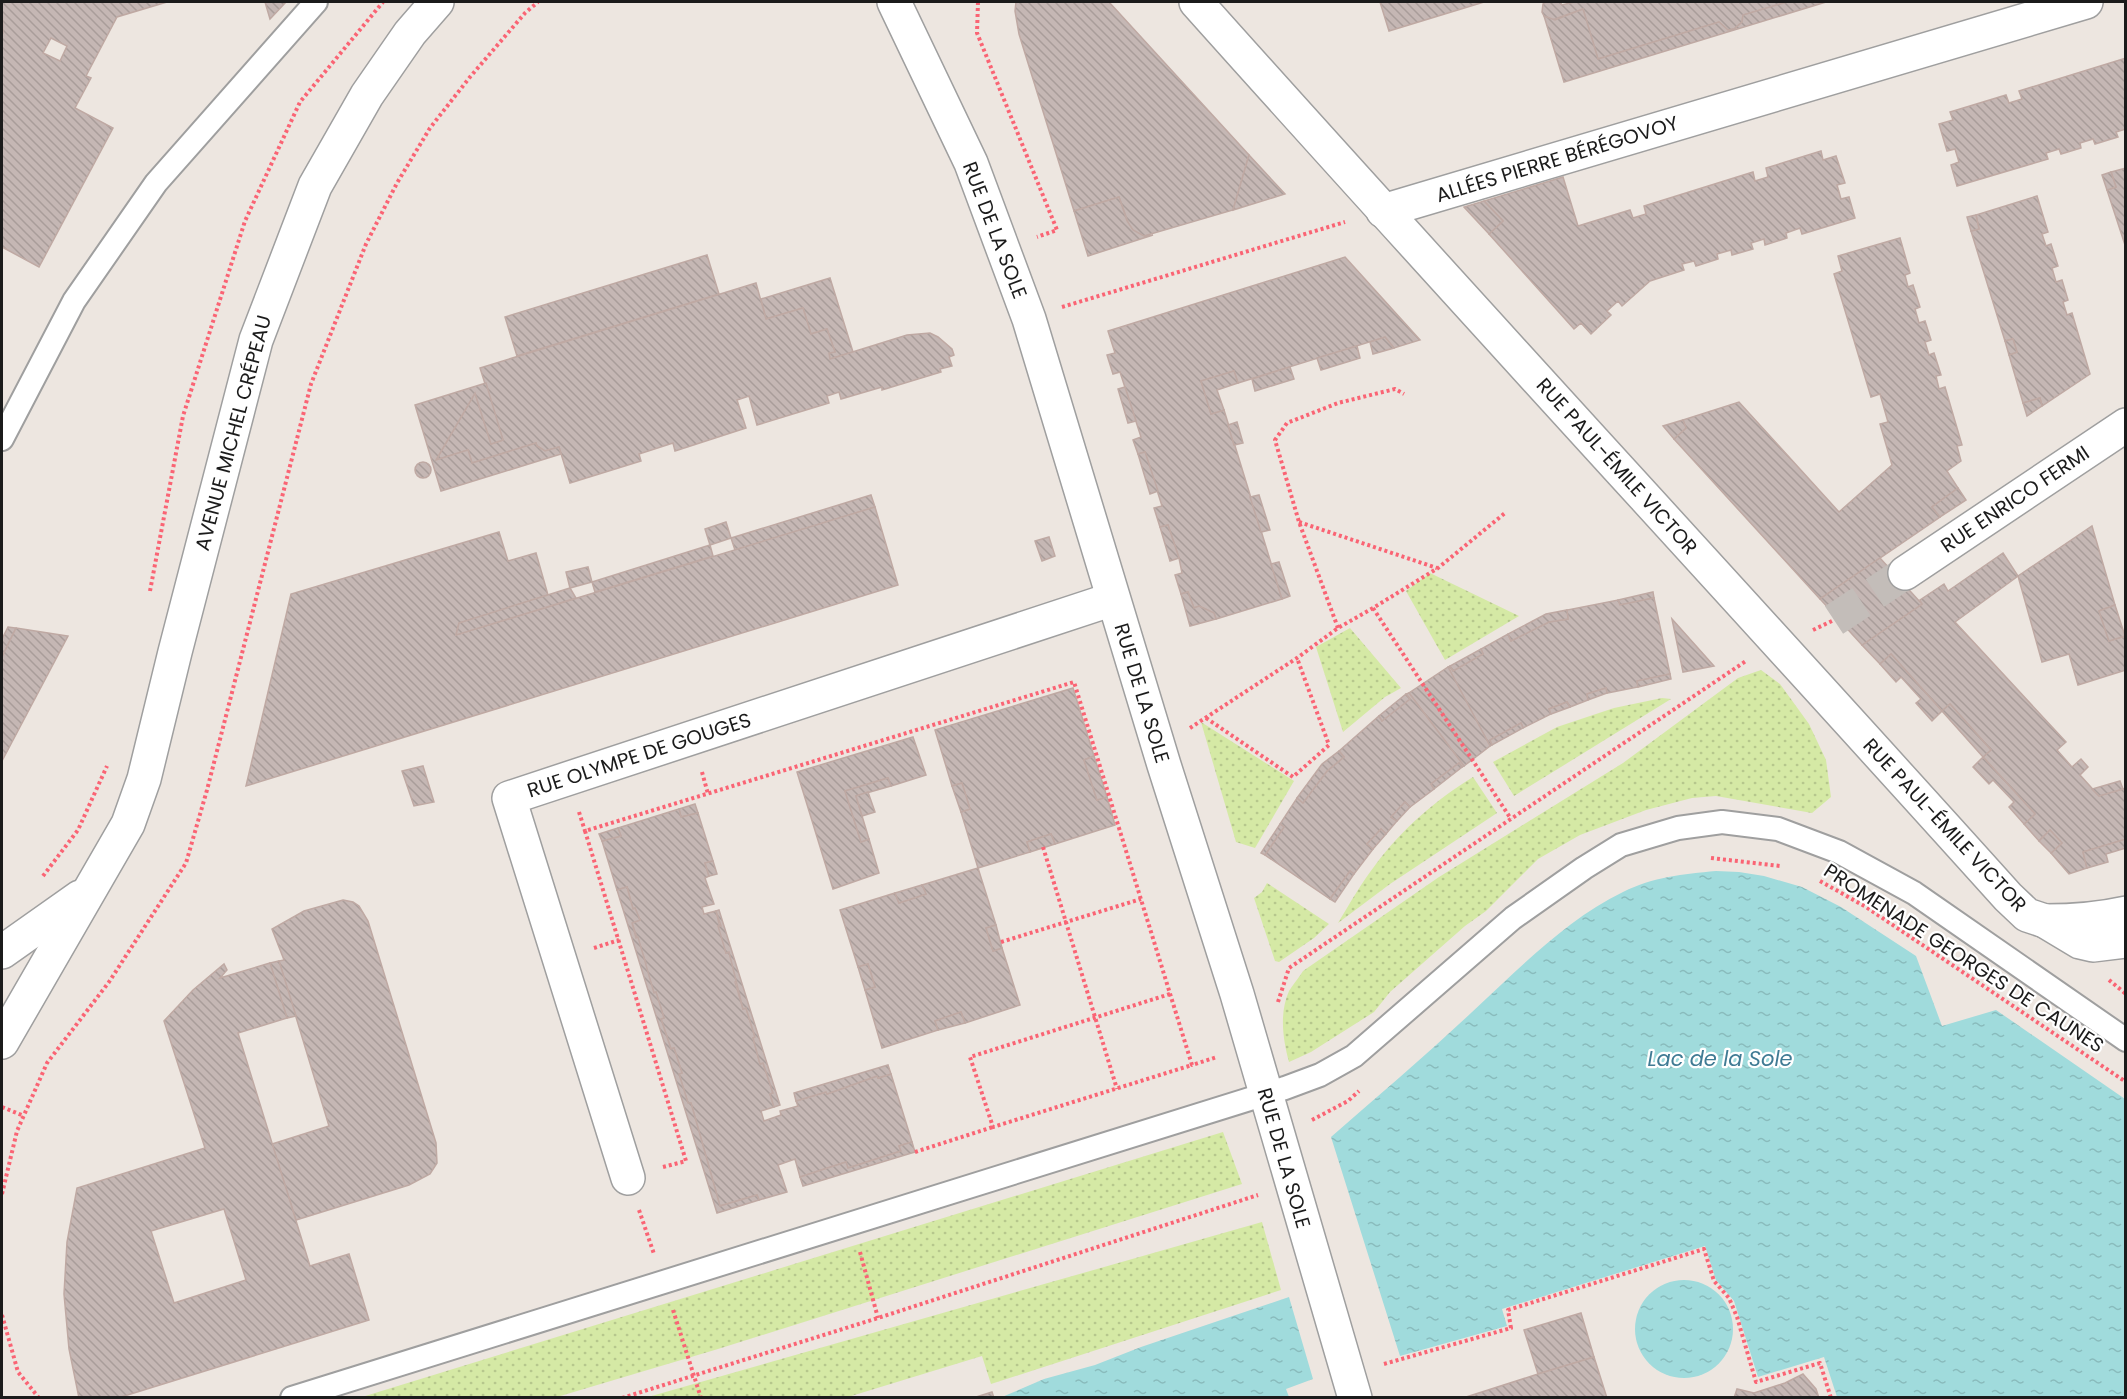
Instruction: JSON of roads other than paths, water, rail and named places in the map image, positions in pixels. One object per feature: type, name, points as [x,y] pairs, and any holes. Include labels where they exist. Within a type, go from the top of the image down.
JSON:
[{"type":"street","name":"AVENUE MICHEL CRÉPEAU","points":[[2,1042],[128,824],[144,778],[256,340],[315,186],[367,95],[410,33],[437,2]]},
{"type":"street","name":"RUE DE LA SOLE","points":[[894,2],[971,163],[1029,319],[1252,1047],[1352,1386]]},
{"type":"street","name":"RUE PAUL-ÉMILE VICTOR","points":[[1196,2],[1383,211],[1781,645],[2008,897],[2027,915],[2045,921],[2080,942],[2093,945],[2126,941]]},
{"type":"street","name":"ALLÉES PIERRE BÉRÉGOVOY","points":[[1383,211],[2086,2]]},
{"type":"street","name":"RUE ENRICO FERMI","points":[[1905,573],[2126,425]]},
{"type":"street","name":"RUE OLYMPE DE GOUGES","points":[[628,1178],[509,798],[1113,599]]},
{"type":"street","name":"AVENUE MICHEL CRÉPEAU","points":[[2,952],[88,891]]},
{"type":"street","points":[[2045,921],[2079,921],[2126,913]]},
{"type":"lane","points":[[2,439],[74,301],[156,183],[316,2]]},
{"type":"lane","points":[[292,1398],[1266,1094],[1320,1074],[1354,1056],[1513,918],[1593,862],[1622,845],[1678,828],[1722,822],[1778,829],[1839,852],[1914,894],[2126,1040]]},
{"type":"water","name":"Lac de la Sole","points":[[1716,871],[1764,876],[1802,887],[1841,907],[1916,956],[1942,1026],[1996,1010],[2125,1099],[2125,1397],[1837,1397],[1824,1357],[1758,1377],[1734,1301],[1716,1280],[1705,1246],[1502,1309],[1507,1326],[1400,1356],[1331,1137],[1543,947],[1581,917],[1602,903],[1634,887],[1680,875]]},
{"type":"water","points":[[1684,1280],[1703,1284],[1719,1294],[1729,1310],[1733,1329],[1729,1348],[1719,1364],[1703,1374],[1684,1378],[1665,1374],[1649,1364],[1639,1348],[1635,1329],[1639,1310],[1649,1294],[1665,1284]]},
{"type":"water","points":[[1289,1297],[1313,1379],[1286,1389],[1289,1397],[1002,1397],[1044,1379],[1095,1365]]},
{"type":"tunnel","points":[[1834,620],[1905,573]]}]
